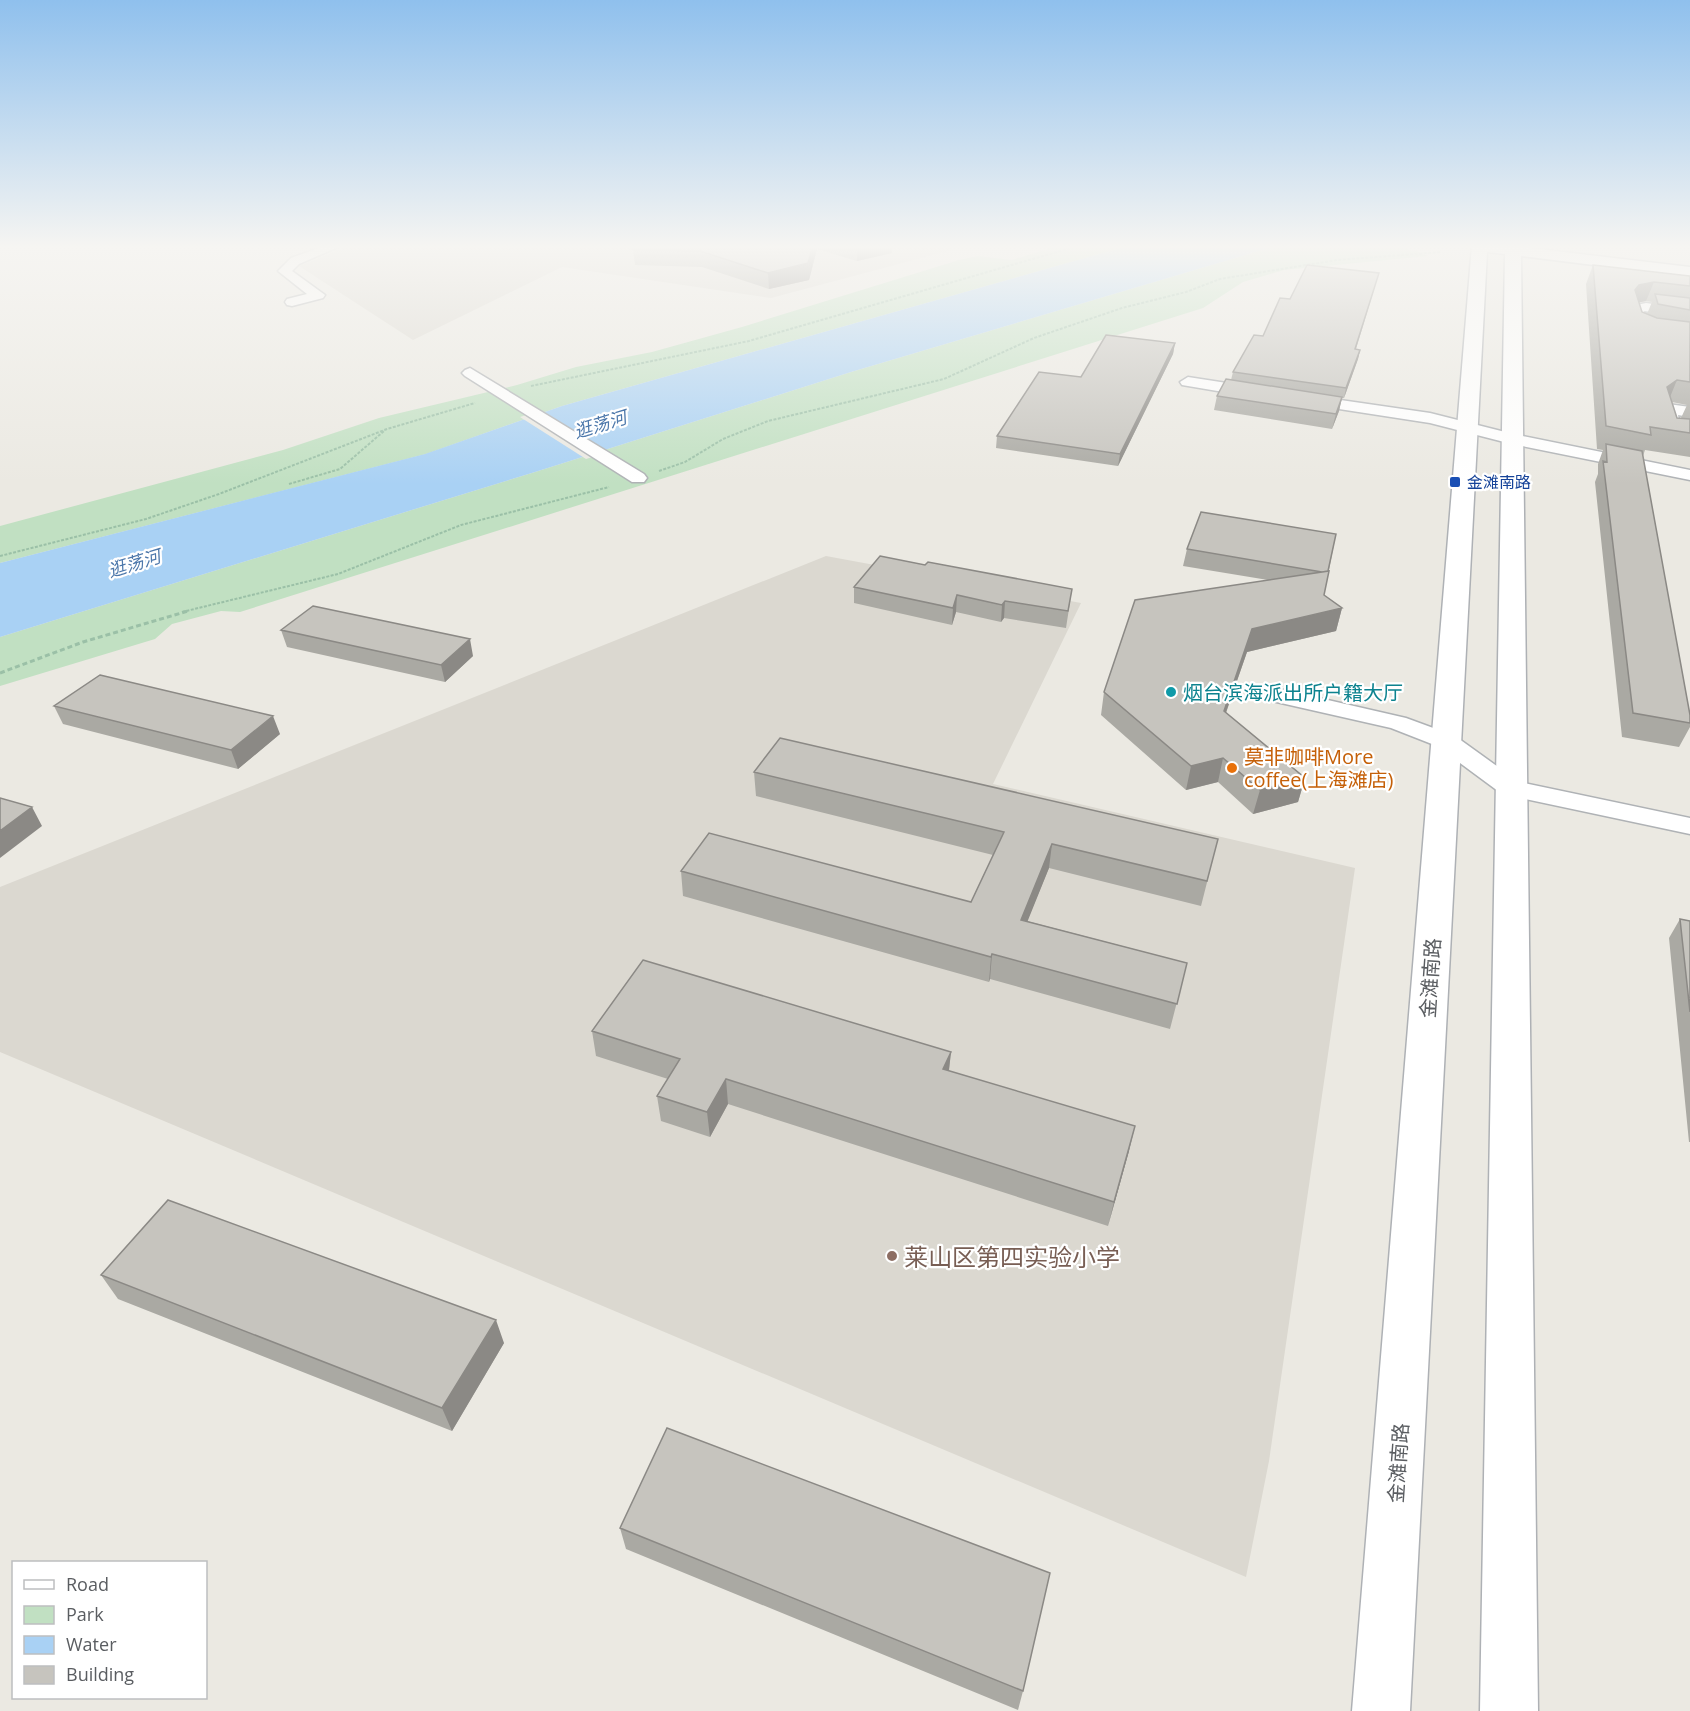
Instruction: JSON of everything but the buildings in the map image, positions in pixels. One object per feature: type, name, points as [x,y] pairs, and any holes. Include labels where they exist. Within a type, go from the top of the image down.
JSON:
[{"type":"street","name":"金滩南路","points":[[1381,1711],[1467,428],[1480,325]]},
{"type":"street","points":[[1499,325],[1512,439],[1514,1709]]},
{"type":"street","points":[[1640,325],[1641,328],[1649,332],[1690,337]]},
{"type":"street","points":[[470,373],[638,478]]},
{"type":"street","points":[[1188,382],[1430,418],[1512,439],[1690,475]]},
{"type":"street","points":[[1690,412],[1668,409],[1674,434],[1690,436]]},
{"type":"street","points":[[1280,696],[1398,723],[1446,741],[1511,788],[1690,826]]},
{"type":"path","points":[[521,389],[582,374],[749,341],[805,325]]},
{"type":"path","points":[[0,673],[83,642],[170,615],[338,574],[460,525],[638,478],[685,462],[723,439],[768,421],[944,379],[1034,338],[1073,325]]},
{"type":"path","points":[[0,556],[146,519],[219,494],[387,429],[477,402]]},
{"type":"path","points":[[289,484],[340,469],[387,429]]},
{"type":"shaded area","points":[[390,325],[444,325],[413,340]]},
{"type":"shaded area","name":"莱山区第四实验小学","points":[[826,556],[1081,603],[993,784],[1355,868],[1269,1461],[1246,1577],[0,1052],[0,887]]},
{"type":"green space","points":[[749,325],[849,325],[562,406],[426,454],[0,563],[0,526],[283,450],[379,418],[517,385],[576,367],[652,352]]},
{"type":"green space","points":[[1010,325],[1150,325],[240,612],[221,611],[172,624],[155,639],[0,686],[0,637],[851,372]]},
{"type":"water","name":"逛荡河","points":[[849,325],[1010,325],[851,372],[0,637],[0,563],[425,454],[562,406]]},
{"type":"pier","points":[[541,410],[609,452],[586,459],[520,417]]},
{"type":"place","name":"金滩南路","points":[[1455,482]]},
{"type":"place","name":"烟台滨海派出所户籍大厅","points":[[1171,692]]},
{"type":"place","name":"莫非咖啡More coffee(上海滩店)","points":[[1232,768]]},
{"type":"place","name":"莱山区第四实验小学","points":[[892,1256]]}]
